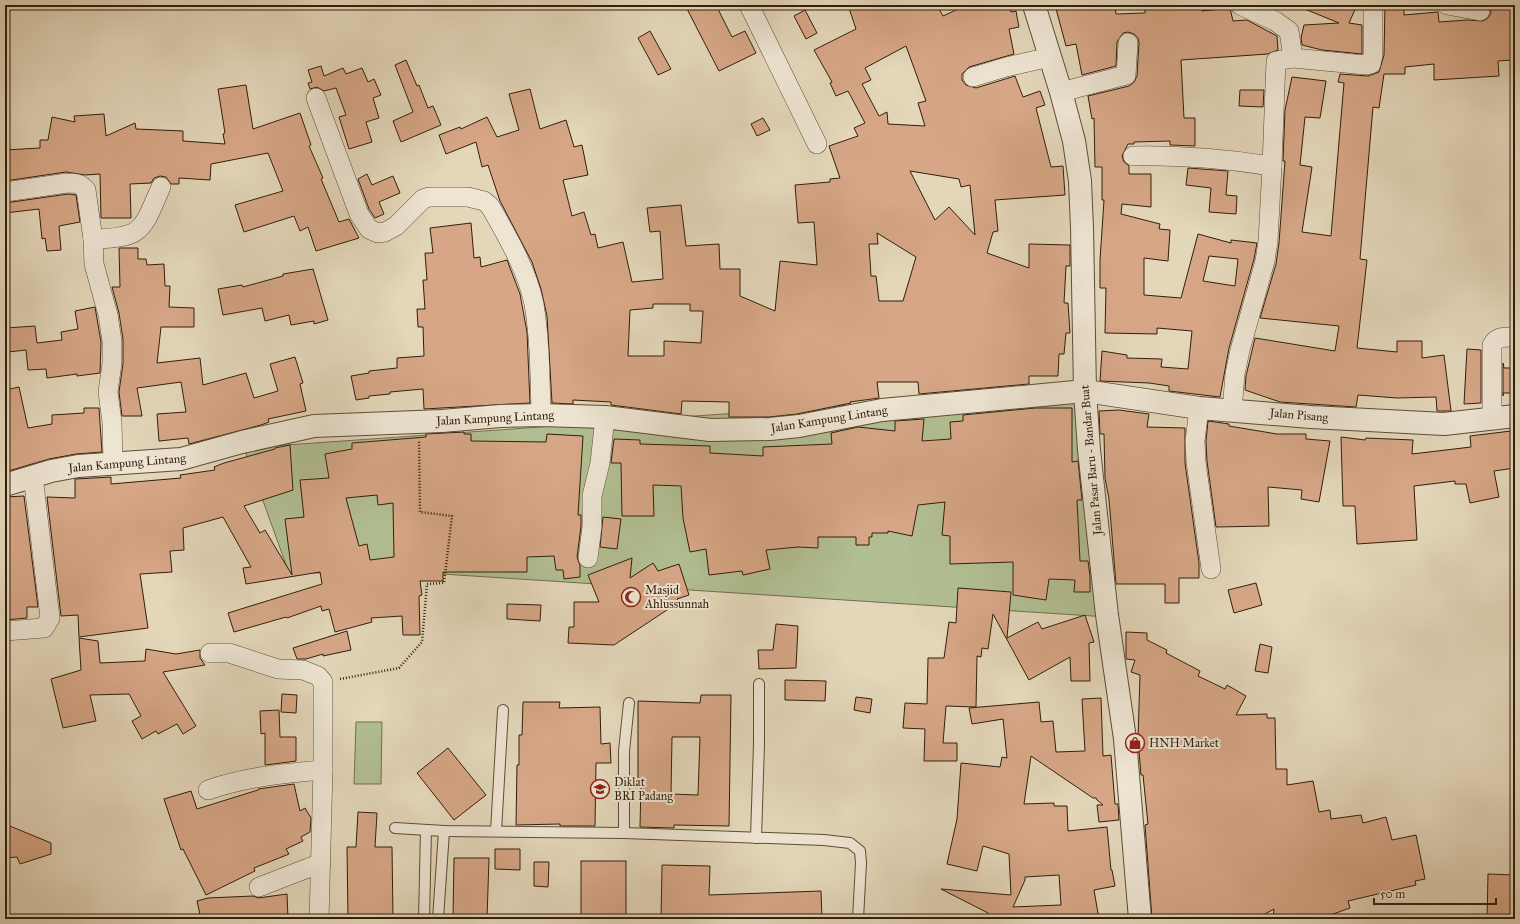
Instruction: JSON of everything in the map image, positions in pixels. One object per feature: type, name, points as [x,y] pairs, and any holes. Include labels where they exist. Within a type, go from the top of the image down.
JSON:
[{"type":"street","points":[[749,5],[817,144]]},
{"type":"street","name":"Jalan Pasar Baru - Bandar Buat","points":[[1034,5],[1062,92],[1074,141],[1080,181],[1085,391],[1091,478],[1107,616],[1125,740],[1140,919]]},
{"type":"street","points":[[1240,5],[1263,9],[1288,31],[1293,58]]},
{"type":"street","points":[[1232,411],[1235,374],[1240,350],[1268,241],[1276,61],[1293,58],[1369,65],[1372,62],[1373,55],[1373,5]]},
{"type":"street","points":[[1447,5],[1480,11]]},
{"type":"street","points":[[1062,92],[1126,75],[1128,43]]},
{"type":"street","points":[[973,77],[1006,67],[1050,57]]},
{"type":"street","points":[[316,98],[359,214],[369,229],[378,233],[385,232],[396,226],[423,199],[429,197],[468,196],[484,201],[490,206],[516,255],[534,304],[539,362],[540,415]]},
{"type":"street","points":[[1133,156],[1191,156],[1272,166]]},
{"type":"street","points":[[5,192],[76,183],[82,186],[88,196],[93,239],[94,264],[108,315],[112,341],[112,363],[108,392],[112,422],[113,463]]},
{"type":"street","points":[[93,239],[116,238],[130,235],[140,229],[145,224],[161,187]]},
{"type":"street","points":[[1492,418],[1492,345],[1495,340],[1500,338],[1515,337]]},
{"type":"street","name":"Jalan Pisang","points":[[1085,391],[1199,408],[1444,424],[1515,416]]},
{"type":"street","name":"Jalan Kampung Lintang","points":[[5,485],[33,476],[78,466],[181,460],[242,442],[314,426],[540,415],[605,417],[710,430],[770,429],[799,426],[882,410],[1085,391]]},
{"type":"street","points":[[1199,408],[1195,440],[1196,462],[1211,569]]},
{"type":"street","points":[[588,558],[592,527],[592,496],[600,463],[605,417]]},
{"type":"street","points":[[5,631],[44,628],[50,618],[33,476]]},
{"type":"street","points":[[210,653],[229,653],[278,669],[310,672],[318,676],[323,682],[323,770],[319,919]]},
{"type":"street","points":[[208,790],[230,783],[262,777],[323,770]]},
{"type":"street","points":[[259,887],[321,863]]},
{"type":"lane","points":[[756,838],[759,684]]},
{"type":"lane","points":[[624,833],[624,752],[629,703]]},
{"type":"lane","points":[[496,831],[503,710]]},
{"type":"lane","points":[[395,828],[444,831],[624,833],[850,843],[860,851],[861,863],[858,919]]},
{"type":"lane","points":[[424,919],[426,830]]},
{"type":"lane","points":[[438,919],[444,831]]},
{"type":"path","points":[[323,682],[398,668],[422,642],[427,584],[444,583],[452,516],[420,512],[418,422]]},
{"type":"green space","points":[[1090,388],[1108,617],[426,573],[289,573],[244,448]]},
{"type":"green space","points":[[356,722],[382,722],[381,784],[354,784]]},
{"type":"building","points":[[685,5],[716,5],[732,37],[745,31],[756,53],[719,71]]},
{"type":"building","points":[[848,5],[937,5],[943,16],[967,5],[1009,5],[1011,12],[1016,11],[1019,27],[1009,29],[1014,54],[969,67],[962,74],[962,80],[966,85],[976,88],[1015,76],[1023,97],[1040,91],[1045,105],[1036,108],[1051,167],[1063,166],[1065,195],[995,200],[998,231],[993,232],[987,253],[1029,268],[1029,244],[1070,245],[1070,266],[1066,266],[1064,303],[1068,303],[1070,333],[1066,333],[1064,354],[1059,354],[1058,376],[1029,376],[1029,384],[919,394],[918,382],[877,382],[879,398],[850,402],[851,403],[797,414],[769,417],[729,417],[729,402],[682,401],[681,414],[611,405],[611,402],[573,400],[573,404],[552,403],[547,316],[541,289],[532,262],[500,201],[488,165],[482,167],[476,142],[446,154],[439,135],[460,127],[461,129],[487,117],[497,137],[519,130],[509,94],[530,89],[540,129],[566,120],[574,147],[582,145],[588,175],[563,180],[572,216],[584,212],[591,235],[595,234],[598,248],[623,242],[632,282],[663,279],[660,231],[650,232],[647,208],[681,205],[686,246],[719,244],[720,269],[740,269],[740,296],[775,311],[780,261],[817,265],[814,222],[798,223],[795,185],[830,182],[830,179],[840,178],[829,146],[858,136],[854,128],[865,123],[848,91],[836,96],[830,83],[832,82],[814,50],[856,29]],"holes":[[[906,46],[926,101],[918,103],[925,126],[888,124],[887,112],[879,116],[862,84],[871,80],[865,68]],[[910,171],[959,179],[961,187],[970,185],[975,235],[949,207],[935,220]],[[877,233],[916,257],[903,301],[879,301],[876,276],[871,276],[869,244],[878,244]],[[653,304],[690,304],[690,311],[703,311],[701,343],[664,341],[664,356],[628,356],[630,310],[653,308]]]},
{"type":"building","points":[[1055,5],[1115,5],[1116,14],[1145,13],[1145,5],[1202,5],[1202,11],[1230,8],[1233,21],[1247,20],[1277,36],[1278,50],[1268,54],[1181,60],[1184,118],[1195,118],[1195,146],[1170,145],[1170,141],[1134,142],[1134,144],[1128,144],[1122,156],[1124,162],[1129,166],[1129,174],[1151,174],[1151,207],[1122,204],[1121,214],[1160,224],[1159,229],[1170,230],[1168,261],[1144,258],[1144,295],[1181,298],[1198,234],[1231,243],[1231,240],[1257,243],[1254,259],[1229,348],[1220,397],[1169,391],[1169,386],[1149,383],[1100,381],[1102,351],[1127,355],[1127,358],[1162,359],[1161,367],[1188,369],[1192,331],[1157,328],[1157,334],[1105,333],[1106,288],[1100,288],[1100,260],[1104,200],[1102,200],[1102,167],[1095,167],[1094,118],[1092,119],[1088,96],[1129,86],[1134,82],[1137,76],[1139,43],[1138,38],[1134,34],[1128,32],[1123,33],[1117,42],[1116,66],[1082,75],[1076,44],[1066,46]],"holes":[[[1209,256],[1238,259],[1235,286],[1203,281]]]},
{"type":"building","points":[[1295,5],[1357,5],[1349,23],[1362,25],[1362,54],[1322,50],[1302,45],[1301,38],[1304,25],[1339,23]]},
{"type":"building","points":[[1385,5],[1404,5],[1404,15],[1438,12],[1439,22],[1467,20],[1483,21],[1488,18],[1491,13],[1489,5],[1515,5],[1515,35],[1512,34],[1513,60],[1498,61],[1499,76],[1434,80],[1434,64],[1405,67],[1405,74],[1384,74],[1379,108],[1373,107],[1360,259],[1367,260],[1357,348],[1397,352],[1397,341],[1422,341],[1422,358],[1444,355],[1451,411],[1437,411],[1436,397],[1397,398],[1358,395],[1356,407],[1280,402],[1245,390],[1246,376],[1255,338],[1335,351],[1339,326],[1260,318],[1276,264],[1279,243],[1285,161],[1283,161],[1285,110],[1292,77],[1326,81],[1320,118],[1305,117],[1300,165],[1312,167],[1302,232],[1331,236],[1344,83],[1338,82],[1340,74],[1368,76],[1379,72],[1384,55]]},
{"type":"building","points":[[805,10],[817,33],[806,39],[794,16]]},
{"type":"building","points":[[650,31],[671,69],[658,75],[638,38]]},
{"type":"building","points":[[406,60],[417,86],[419,85],[428,108],[433,106],[441,125],[401,142],[393,121],[413,112],[395,65]]},
{"type":"building","points":[[321,66],[324,76],[343,68],[346,74],[362,68],[368,82],[374,79],[381,95],[373,98],[379,118],[366,122],[372,142],[349,149],[339,117],[346,115],[336,88],[324,91],[317,87],[310,89],[308,83],[312,82],[308,70]]},
{"type":"building","points":[[246,85],[253,129],[300,113],[311,145],[309,146],[323,178],[321,179],[339,222],[349,219],[359,238],[316,251],[308,227],[300,231],[294,216],[244,232],[235,205],[283,191],[268,153],[211,164],[210,180],[179,178],[179,184],[171,184],[166,177],[160,176],[154,178],[151,183],[130,184],[131,218],[101,218],[100,174],[85,175],[66,172],[5,181],[5,150],[40,148],[40,140],[48,140],[52,117],[75,122],[74,116],[104,114],[106,136],[135,123],[136,129],[183,131],[183,141],[225,144],[223,134],[225,133],[218,89]]},
{"type":"building","points":[[1240,90],[1264,90],[1263,107],[1239,106]]},
{"type":"building","points":[[763,118],[770,130],[757,136],[751,124]]},
{"type":"building","points":[[1188,168],[1228,171],[1226,195],[1237,196],[1236,214],[1209,212],[1211,188],[1186,185]]},
{"type":"building","points":[[367,174],[372,185],[393,176],[400,193],[379,202],[384,214],[375,218],[369,209],[358,179]]},
{"type":"building","points":[[68,194],[76,195],[80,222],[59,226],[61,250],[47,251],[45,238],[42,239],[39,209],[5,213],[5,203]]},
{"type":"building","points":[[471,223],[474,258],[480,257],[481,267],[507,260],[520,294],[527,332],[530,403],[424,409],[423,389],[390,392],[390,394],[369,396],[369,398],[356,400],[351,376],[369,373],[369,371],[397,368],[397,358],[424,356],[423,327],[418,327],[417,309],[425,309],[423,280],[427,280],[425,253],[433,253],[430,228]]},
{"type":"building","points":[[119,248],[138,248],[138,259],[146,259],[147,265],[164,264],[165,286],[170,286],[169,307],[194,308],[194,327],[161,327],[157,363],[200,358],[203,385],[246,373],[254,398],[278,391],[270,364],[295,357],[303,383],[300,384],[306,411],[268,419],[269,422],[261,425],[189,444],[188,438],[159,441],[157,414],[186,412],[181,382],[137,388],[142,416],[122,416],[119,392],[123,364],[123,339],[119,313],[112,287],[120,287]]},
{"type":"building","points":[[313,269],[328,320],[314,324],[314,321],[291,325],[289,315],[265,321],[262,308],[223,315],[218,289],[242,285],[243,287],[283,276],[283,274]]},
{"type":"building","points":[[95,307],[101,342],[100,373],[47,378],[46,369],[28,370],[26,350],[8,352],[6,328],[35,326],[37,343],[62,340],[61,332],[78,329],[75,311]]},
{"type":"building","points":[[1467,349],[1481,350],[1481,403],[1464,404]]},
{"type":"building","points":[[1503,363],[1504,368],[1515,368],[1515,393],[1503,393]]},
{"type":"building","points":[[19,387],[28,428],[52,424],[52,415],[84,413],[84,408],[99,408],[102,452],[76,454],[49,459],[5,472],[5,390]]},
{"type":"building","points":[[1035,408],[1072,408],[1072,462],[1078,461],[1082,500],[1077,500],[1080,561],[1088,561],[1090,592],[1074,592],[1075,580],[1049,579],[1046,600],[1013,595],[1013,562],[950,564],[950,536],[942,535],[945,502],[918,505],[912,536],[888,531],[888,533],[872,533],[872,537],[869,537],[869,545],[856,545],[856,537],[818,537],[818,548],[798,547],[766,550],[770,569],[743,575],[742,571],[709,575],[706,549],[690,552],[683,518],[681,486],[653,485],[654,516],[622,516],[621,463],[611,463],[614,439],[640,440],[640,444],[710,446],[710,453],[763,456],[763,447],[832,444],[831,433],[858,427],[895,431],[895,421],[924,419],[922,441],[951,439],[950,422],[963,421],[963,415]]},
{"type":"building","points":[[1119,410],[1149,414],[1147,427],[1185,428],[1185,463],[1199,563],[1199,578],[1179,578],[1179,603],[1165,603],[1165,584],[1116,584],[1109,499],[1105,478],[1104,434],[1100,434],[1099,411]]},
{"type":"building","points":[[1208,421],[1277,434],[1306,434],[1306,439],[1330,441],[1319,502],[1301,499],[1302,490],[1268,487],[1269,526],[1216,527],[1207,461],[1206,441]]},
{"type":"building","points":[[1511,431],[1515,453],[1515,468],[1494,471],[1499,497],[1470,503],[1466,484],[1455,484],[1455,481],[1414,486],[1417,540],[1357,544],[1355,506],[1343,506],[1341,437],[1365,440],[1366,438],[1413,440],[1412,454],[1471,447],[1470,436]]},
{"type":"building","points":[[464,432],[464,434],[471,434],[471,441],[546,442],[547,434],[583,436],[578,515],[581,515],[581,526],[577,557],[580,565],[580,577],[564,579],[563,570],[556,570],[554,556],[527,557],[527,572],[443,572],[443,581],[420,581],[422,595],[419,596],[420,635],[403,635],[402,616],[371,618],[372,622],[335,632],[329,609],[322,611],[321,606],[287,618],[286,617],[234,632],[228,613],[322,584],[320,572],[246,584],[243,568],[251,567],[223,517],[183,528],[184,550],[170,551],[172,572],[140,574],[148,628],[79,637],[78,615],[61,616],[47,497],[75,498],[75,479],[111,477],[111,484],[181,478],[180,475],[215,470],[214,467],[224,463],[290,445],[293,490],[244,506],[260,533],[265,530],[292,575],[285,519],[304,517],[300,480],[329,478],[325,454],[352,449],[352,443],[426,437],[426,434]],"holes":[[[377,495],[378,505],[393,503],[394,557],[370,560],[367,544],[359,546],[346,498]]]},
{"type":"building","points":[[24,496],[38,607],[27,607],[27,618],[5,620],[5,563],[7,562],[5,497]]},
{"type":"building","points":[[603,517],[621,519],[617,549],[600,547]]},
{"type":"building","points":[[632,558],[630,578],[653,563],[658,571],[679,564],[689,595],[677,599],[679,602],[614,645],[568,643],[569,627],[574,627],[574,602],[599,602],[588,575]]},
{"type":"building","points":[[1256,583],[1262,605],[1234,613],[1228,590]]},
{"type":"building","points":[[958,588],[1011,592],[1007,638],[1038,622],[1042,629],[1085,615],[1094,642],[1089,643],[1090,681],[1071,681],[1070,657],[1029,680],[993,614],[988,649],[982,648],[981,657],[977,656],[976,707],[946,706],[943,743],[957,743],[957,761],[924,761],[925,729],[903,728],[905,703],[927,704],[928,658],[944,658],[949,622],[956,623]]},
{"type":"building","points":[[507,604],[541,605],[540,621],[507,619]]},
{"type":"building","points":[[776,624],[798,626],[796,668],[759,669],[758,650],[773,650]]},
{"type":"building","points":[[347,631],[351,650],[323,656],[323,654],[306,659],[297,659],[293,648]]},
{"type":"building","points":[[1126,632],[1147,633],[1147,640],[1167,650],[1166,653],[1200,671],[1198,676],[1225,689],[1227,685],[1246,696],[1236,715],[1267,714],[1267,718],[1275,718],[1276,769],[1287,769],[1287,785],[1313,781],[1319,812],[1330,810],[1331,819],[1361,815],[1363,823],[1386,817],[1392,840],[1416,835],[1425,879],[1415,881],[1416,885],[1348,901],[1350,908],[1325,917],[1325,919],[1273,919],[1274,909],[1256,919],[1152,919],[1145,825],[1148,824],[1143,775],[1141,775],[1138,739],[1140,675],[1131,672],[1135,660],[1126,659]]},
{"type":"building","points":[[79,638],[98,641],[100,663],[145,661],[146,649],[176,654],[200,650],[200,658],[205,665],[163,672],[196,726],[183,734],[177,724],[158,734],[156,731],[142,739],[132,721],[141,716],[129,694],[90,695],[96,721],[63,728],[51,679],[81,670]]},
{"type":"building","points":[[1260,644],[1272,647],[1268,673],[1255,671]]},
{"type":"building","points":[[785,680],[826,681],[825,701],[785,700]]},
{"type":"building","points":[[282,694],[297,695],[296,713],[281,712]]},
{"type":"building","points":[[701,695],[731,695],[729,826],[674,825],[674,828],[640,827],[641,783],[638,782],[638,701],[700,703]],"holes":[[[672,737],[700,737],[698,795],[671,794]]]},
{"type":"building","points":[[856,697],[872,699],[870,713],[854,710]]},
{"type":"building","points":[[1101,698],[1103,756],[1111,755],[1115,804],[1118,804],[1119,820],[1099,822],[1097,805],[1103,805],[1096,798],[1093,798],[1031,756],[1024,804],[1054,803],[1054,806],[1067,806],[1068,831],[1107,827],[1111,870],[1115,886],[1094,890],[1099,919],[988,919],[988,913],[941,889],[1011,895],[1009,854],[983,846],[977,871],[947,864],[957,819],[961,763],[1000,767],[1002,757],[1007,758],[1003,719],[972,724],[969,708],[1039,702],[1041,722],[1053,721],[1056,752],[1085,751],[1082,699]],"holes":[[[1059,875],[1061,905],[1013,907],[1025,877]]]},
{"type":"building","points":[[523,702],[560,702],[559,708],[600,707],[601,744],[610,743],[611,763],[596,763],[595,826],[560,826],[560,824],[516,825],[517,765],[519,765],[519,735],[522,735]]},
{"type":"building","points":[[279,710],[280,737],[296,737],[296,761],[265,765],[265,733],[261,734],[260,711]]},
{"type":"building","points":[[448,748],[486,795],[454,820],[417,773]]},
{"type":"building","points":[[294,784],[300,811],[305,808],[311,818],[310,832],[301,837],[303,841],[286,849],[289,854],[254,868],[255,871],[206,895],[183,849],[181,850],[164,799],[191,791],[197,809],[258,789]]},
{"type":"building","points":[[358,812],[377,813],[375,847],[392,847],[393,919],[348,919],[347,847],[356,847]]},
{"type":"building","points":[[5,824],[51,843],[51,854],[20,864],[17,857],[5,858]]},
{"type":"building","points":[[495,849],[520,849],[520,870],[495,869]]},
{"type":"building","points":[[454,858],[489,858],[487,919],[453,919]]},
{"type":"building","points":[[581,861],[626,861],[626,919],[581,919]]},
{"type":"building","points":[[534,862],[549,862],[548,887],[534,886]]},
{"type":"building","points":[[662,865],[710,866],[709,895],[821,891],[822,919],[661,919]]},
{"type":"building","points":[[1488,874],[1515,875],[1515,919],[1487,919]]},
{"type":"building","points":[[287,894],[288,919],[201,919],[197,901],[208,898],[253,896],[258,898]]},
{"type":"place","name":"Masjid Ahlussunnah","points":[[631,597]]},
{"type":"place","name":"HNH Market","points":[[1135,743]]},
{"type":"place","name":"Diklat BRI Padang","points":[[600,789]]}]
